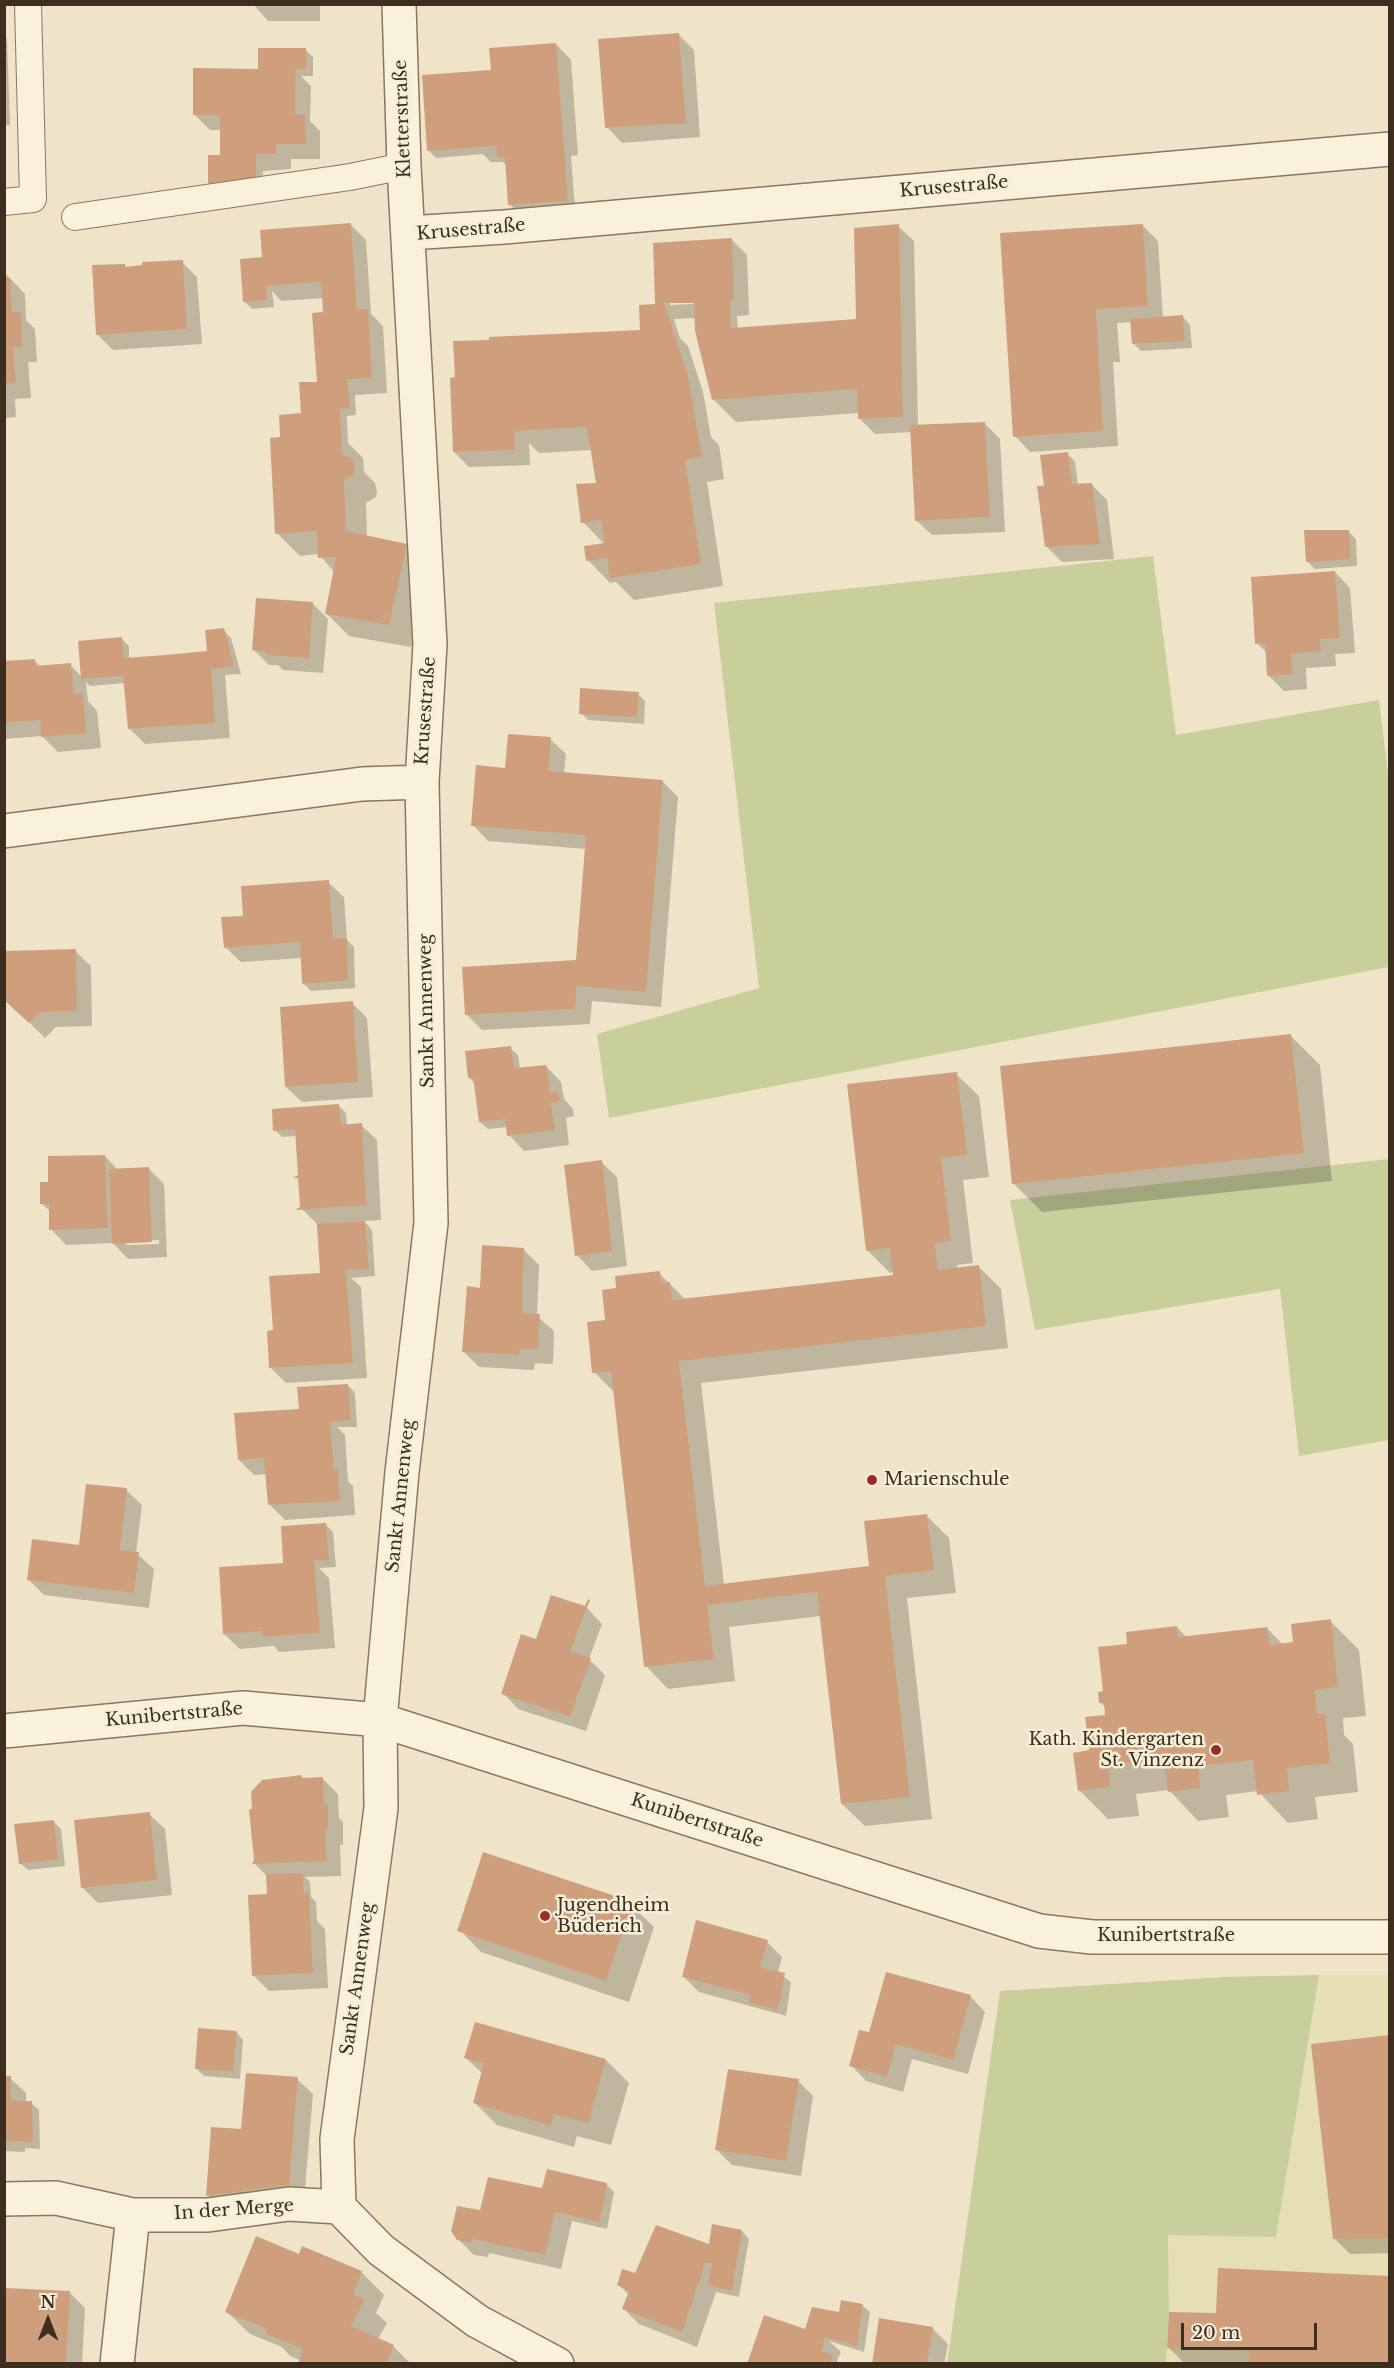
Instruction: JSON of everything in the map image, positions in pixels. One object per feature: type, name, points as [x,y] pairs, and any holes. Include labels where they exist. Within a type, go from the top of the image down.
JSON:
[{"type":"street","name":"Kletterstraße","points":[[399,4],[408,233]]},
{"type":"street","name":"Krusestraße","points":[[4,831],[362,784],[422,782],[430,644],[408,233],[504,227],[1389,149]]},
{"type":"street","name":"Sankt Annenweg","points":[[339,2207],[337,2139],[381,1808],[380,1720],[402,1472],[431,1222],[422,782]]},
{"type":"street","name":"Kunibertstraße","points":[[4,1731],[243,1708],[380,1720],[1039,1931],[1092,1937],[1389,1937]]},
{"type":"street","name":"In der Merge","points":[[4,2199],[56,2198],[133,2215],[208,2215],[289,2204],[339,2207]]},
{"type":"street","points":[[339,2207],[381,2250],[477,2321],[557,2364]]},
{"type":"street","points":[[117,2364],[133,2215]]},
{"type":"lane","points":[[4,202],[33,198],[28,4]]},
{"type":"lane","points":[[75,217],[350,177],[404,166]]},
{"type":"shaded area","points":[[1319,1975],[1389,1975],[1389,2363],[1166,2364],[1169,2312],[1168,2234],[1276,2237]]},
{"type":"green space","points":[[1153,556],[1176,735],[1379,700],[1390,790],[1389,967],[609,1118],[597,1034],[759,988],[714,603]]},
{"type":"green space","points":[[1389,1159],[1389,1440],[1299,1456],[1280,1289],[1035,1330],[1010,1200]]},
{"type":"green space","points":[[1319,1975],[1276,2237],[1168,2235],[1169,2312],[1166,2363],[947,2364],[1000,1991],[1224,1977]]},
{"type":"building","points":[[679,33],[686,123],[605,128],[598,39]]},
{"type":"building","points":[[556,43],[568,201],[508,205],[505,157],[497,157],[496,146],[427,151],[422,75],[491,70],[489,48]]},
{"type":"building","points":[[258,48],[306,48],[306,69],[296,69],[295,114],[305,114],[306,144],[276,144],[276,154],[256,154],[256,177],[208,184],[208,155],[220,155],[220,115],[193,115],[193,68],[258,69]]},
{"type":"building","points":[[351,223],[357,310],[368,309],[372,378],[347,379],[350,408],[340,409],[342,454],[353,459],[355,469],[354,474],[344,480],[346,531],[407,544],[389,625],[325,614],[336,557],[318,558],[317,531],[275,534],[270,438],[280,437],[279,415],[301,413],[299,382],[317,382],[312,313],[323,312],[321,282],[266,286],[267,300],[243,302],[240,259],[262,257],[260,230]]},
{"type":"building","points":[[899,224],[903,417],[858,419],[857,389],[712,400],[695,331],[694,303],[664,303],[688,376],[702,457],[685,460],[701,564],[610,578],[607,558],[586,561],[584,546],[605,543],[601,520],[581,523],[576,484],[596,483],[587,427],[515,431],[515,450],[453,452],[450,378],[455,377],[453,341],[489,340],[489,337],[640,330],[639,305],[655,304],[653,243],[732,238],[734,300],[730,300],[731,328],[856,319],[854,228]]},
{"type":"building","points":[[1143,224],[1148,306],[1096,309],[1103,431],[1013,437],[1000,233]]},
{"type":"building","points":[[183,260],[187,329],[96,335],[92,265],[125,264],[125,267],[142,265],[142,262]]},
{"type":"building","points":[[4,278],[10,278],[12,312],[21,312],[22,347],[13,347],[16,383],[4,384]]},
{"type":"building","points":[[1183,315],[1185,341],[1132,344],[1130,319]]},
{"type":"building","points":[[985,422],[990,517],[915,521],[910,425]]},
{"type":"building","points":[[1068,452],[1072,484],[1092,483],[1100,544],[1045,547],[1037,486],[1044,486],[1040,455]]},
{"type":"building","points":[[1304,530],[1349,530],[1351,559],[1306,562]]},
{"type":"building","points":[[1335,571],[1340,638],[1320,639],[1321,651],[1291,654],[1293,674],[1267,676],[1265,643],[1255,644],[1251,577]]},
{"type":"building","points":[[256,598],[313,602],[309,658],[266,655],[264,651],[252,650]]},
{"type":"building","points":[[224,628],[234,666],[211,669],[215,723],[128,729],[123,676],[81,679],[78,641],[122,637],[124,658],[166,655],[207,651],[205,630]]},
{"type":"building","points":[[35,659],[35,666],[71,663],[74,695],[83,694],[86,733],[41,737],[40,720],[4,723],[4,661]]},
{"type":"building","points":[[580,688],[639,692],[637,717],[579,714]]},
{"type":"building","points":[[508,734],[551,737],[548,771],[663,780],[646,992],[577,986],[575,1009],[465,1015],[462,967],[576,960],[586,835],[471,826],[476,765],[505,768]]},
{"type":"building","points":[[329,880],[333,938],[347,938],[348,981],[302,984],[300,942],[224,948],[221,917],[243,916],[241,886]]},
{"type":"building","points":[[76,949],[77,1011],[40,1012],[29,1023],[4,1000],[5,951]]},
{"type":"building","points":[[353,1001],[358,1082],[285,1087],[280,1007]]},
{"type":"building","points":[[1291,1034],[1304,1153],[1012,1184],[1000,1066]]},
{"type":"building","points":[[511,1046],[514,1068],[546,1065],[550,1093],[558,1092],[560,1101],[551,1103],[555,1130],[507,1136],[505,1119],[479,1122],[473,1077],[468,1078],[465,1051]]},
{"type":"building","points":[[957,1072],[967,1155],[941,1158],[951,1241],[935,1243],[938,1270],[979,1265],[986,1326],[679,1361],[705,1586],[869,1566],[864,1521],[927,1514],[934,1570],[885,1576],[910,1797],[841,1804],[817,1592],[707,1605],[714,1659],[644,1667],[611,1371],[592,1373],[587,1322],[605,1320],[602,1290],[616,1288],[615,1276],[660,1271],[661,1283],[670,1282],[672,1300],[893,1275],[890,1248],[866,1251],[847,1084]]},
{"type":"building","points":[[339,1104],[341,1125],[362,1123],[366,1203],[369,1205],[295,1210],[300,1207],[298,1178],[293,1178],[298,1175],[295,1129],[273,1131],[272,1109]]},
{"type":"building","points":[[105,1155],[108,1228],[49,1230],[49,1204],[40,1204],[40,1182],[48,1182],[48,1156]]},
{"type":"building","points":[[602,1160],[612,1251],[575,1256],[564,1165]]},
{"type":"building","points":[[149,1167],[152,1242],[112,1244],[109,1169]]},
{"type":"building","points":[[365,1221],[369,1269],[346,1270],[353,1363],[269,1368],[267,1331],[273,1330],[269,1276],[320,1273],[317,1224]]},
{"type":"building","points":[[482,1245],[524,1248],[522,1313],[540,1314],[538,1349],[520,1349],[519,1355],[462,1352],[467,1286],[480,1288]]},
{"type":"building","points":[[348,1384],[351,1420],[330,1422],[334,1469],[338,1469],[340,1501],[268,1505],[264,1458],[238,1460],[234,1413],[299,1409],[297,1387]]},
{"type":"building","points":[[86,1484],[127,1488],[120,1550],[139,1552],[134,1593],[27,1580],[32,1539],[79,1545]]},
{"type":"building","points":[[326,1523],[329,1560],[314,1561],[320,1633],[263,1637],[262,1631],[223,1634],[219,1567],[283,1563],[281,1526]]},
{"type":"building","points":[[551,1595],[585,1606],[588,1599],[590,1600],[570,1651],[591,1658],[570,1717],[501,1694],[521,1634],[536,1639]]},
{"type":"building","points":[[1331,1619],[1338,1687],[1315,1690],[1317,1714],[1325,1713],[1330,1763],[1287,1768],[1289,1791],[1257,1795],[1253,1760],[1198,1766],[1200,1788],[1168,1792],[1164,1758],[1108,1765],[1110,1787],[1078,1791],[1073,1753],[1089,1750],[1085,1717],[1105,1715],[1104,1703],[1099,1703],[1098,1692],[1103,1691],[1098,1647],[1127,1644],[1126,1632],[1177,1626],[1178,1637],[1267,1627],[1270,1645],[1293,1642],[1291,1624]]},
{"type":"building","points":[[301,1775],[302,1778],[323,1777],[324,1805],[328,1805],[328,1830],[325,1830],[327,1861],[252,1864],[254,1860],[249,1809],[252,1809],[251,1792],[262,1780]]},
{"type":"building","points":[[150,1812],[157,1880],[81,1888],[74,1820]]},
{"type":"building","points":[[54,1820],[58,1859],[19,1864],[14,1824]]},
{"type":"building","name":"Jugendheim Büderich","points":[[483,1852],[633,1902],[606,1981],[457,1931]]},
{"type":"building","points":[[303,1873],[304,1893],[309,1893],[313,1973],[252,1976],[248,1895],[267,1894],[266,1874]]},
{"type":"building","points":[[696,1920],[768,1940],[760,1967],[785,1973],[778,2010],[749,2003],[751,1995],[682,1977]]},
{"type":"building","points":[[886,1972],[971,1995],[953,2060],[896,2044],[887,2077],[849,2066],[859,2030],[869,2032]]},
{"type":"building","points":[[475,2022],[606,2059],[588,2123],[554,2114],[551,2126],[473,2103],[484,2063],[464,2058]]},
{"type":"building","points":[[198,2028],[237,2031],[233,2072],[195,2069]]},
{"type":"building","points":[[1389,2035],[1389,2238],[1333,2239],[1311,2044]]},
{"type":"building","points":[[728,2069],[799,2079],[786,2161],[715,2150]]},
{"type":"building","points":[[246,2073],[298,2077],[289,2185],[206,2196],[211,2127],[241,2129]]},
{"type":"building","points":[[4,2076],[11,2076],[11,2101],[32,2101],[33,2142],[5,2141]]},
{"type":"building","points":[[547,2169],[607,2183],[600,2222],[555,2212],[545,2255],[473,2239],[472,2243],[457,2240],[451,2231],[457,2206],[480,2210],[488,2177],[542,2188]]},
{"type":"building","points":[[712,2224],[742,2230],[732,2291],[708,2285],[712,2263],[705,2263],[682,2332],[622,2309],[629,2291],[617,2285],[622,2269],[635,2273],[656,2225],[709,2244]]},
{"type":"building","points":[[256,2236],[299,2254],[302,2246],[362,2271],[353,2294],[365,2299],[351,2326],[394,2345],[386,2364],[298,2364],[303,2349],[266,2334],[267,2329],[225,2312]]},
{"type":"building","points":[[1218,2268],[1389,2276],[1389,2364],[1248,2364],[1249,2352],[1167,2348],[1169,2312],[1216,2313]]},
{"type":"building","points":[[5,2288],[70,2291],[66,2364],[5,2364]]},
{"type":"building","points":[[841,2300],[863,2304],[857,2346],[825,2337],[821,2351],[833,2355],[830,2364],[747,2364],[764,2315],[805,2329],[812,2307],[839,2312]]},
{"type":"building","points":[[879,2318],[933,2327],[927,2364],[872,2364]]},
{"type":"place","name":"Marienschule","points":[[872,1480]]},
{"type":"place","name":"Kath. Kindergarten St. Vinzenz","points":[[1216,1750]]},
{"type":"place","name":"Jugendheim Büderich","points":[[545,1916]]}]
